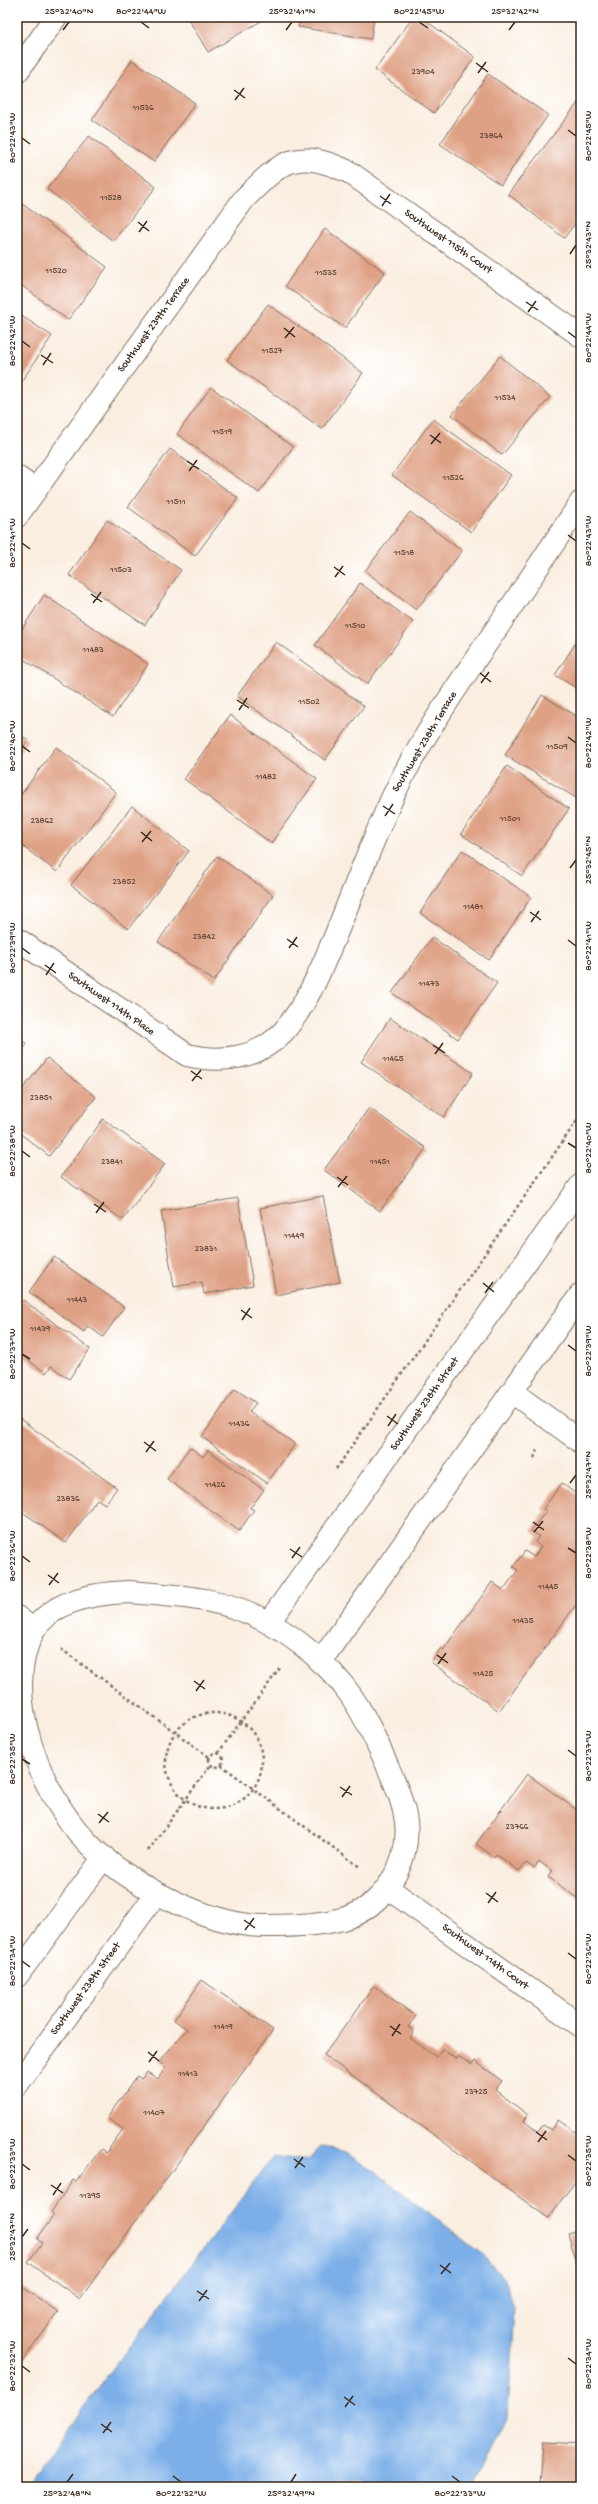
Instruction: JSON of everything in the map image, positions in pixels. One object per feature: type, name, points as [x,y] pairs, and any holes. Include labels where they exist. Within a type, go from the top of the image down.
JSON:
[{"type":"street","points":[[17,72],[56,17]]},
{"type":"street","name":"Southwest 115th Court","points":[[310,159],[330,163],[349,172],[581,336]]},
{"type":"street","name":"Southwest 239th Terrace","points":[[17,516],[244,199],[274,169],[292,162],[310,159]]},
{"type":"street","points":[[17,477],[36,490]]},
{"type":"street","name":"Southwest 238th Terrace","points":[[209,1060],[244,1056],[268,1045],[283,1032],[300,1007],[323,964],[395,791],[444,707],[581,502]]},
{"type":"street","name":"Southwest 114th Place","points":[[17,939],[167,1043],[187,1055],[209,1060]]},
{"type":"street","name":"Southwest 238th Street","points":[[269,1622],[581,1185]]},
{"type":"street","points":[[320,1662],[581,1294]]},
{"type":"street","points":[[512,1392],[581,1442]]},
{"type":"street","points":[[129,1592],[187,1597],[237,1606],[269,1622],[320,1662],[349,1692],[376,1741],[402,1804],[406,1824],[406,1840],[402,1858],[389,1889],[367,1907],[344,1918],[310,1924],[265,1926],[236,1922],[208,1914],[156,1894],[104,1857],[86,1841],[62,1812],[37,1768],[22,1714],[20,1681],[25,1651],[34,1630],[51,1613],[78,1600],[104,1593],[129,1592]]},
{"type":"street","points":[[17,1617],[34,1630]]},
{"type":"street","points":[[17,1976],[104,1857]]},
{"type":"street","name":"Southwest 114th Court","points":[[389,1889],[581,2026]]},
{"type":"street","name":"Southwest 238th Street","points":[[17,2085],[156,1894]]},
{"type":"path","points":[[336,1469],[581,1115]]},
{"type":"path","points":[[534,1458],[538,1446]]},
{"type":"path","points":[[56,1646],[209,1757],[210,1766],[146,1854]]},
{"type":"path","points":[[209,1757],[214,1753],[218,1753],[282,1666]]},
{"type":"path","points":[[213,1713],[228,1715],[241,1722],[252,1732],[260,1745],[261,1768],[254,1789],[242,1800],[229,1808],[214,1810],[198,1808],[185,1801],[174,1790],[167,1776],[165,1761],[168,1746],[175,1732],[186,1722],[199,1715],[213,1713]]},
{"type":"path","points":[[218,1753],[223,1761],[221,1765]]},
{"type":"path","points":[[221,1765],[366,1872]]},
{"type":"path","points":[[210,1766],[214,1768],[221,1765]]},
{"type":"water","points":[[321,2147],[335,2149],[347,2154],[372,2169],[480,2252],[504,2279],[514,2306],[508,2417],[474,2487],[387,2487],[359,2477],[328,2480],[319,2487],[28,2487],[83,2408],[273,2157],[308,2160]]},
{"type":"building","points":[[187,17],[268,17],[208,52]]},
{"type":"building","points":[[300,17],[374,17],[371,39],[298,27]]},
{"type":"building","points":[[413,17],[421,17],[475,57],[434,113],[375,70]]},
{"type":"building","points":[[132,60],[195,103],[154,162],[92,120]]},
{"type":"building","points":[[488,74],[548,115],[501,185],[440,144]]},
{"type":"building","points":[[581,99],[581,216],[564,238],[508,194]]},
{"type":"building","points":[[89,136],[156,187],[113,241],[47,189]]},
{"type":"building","points":[[17,200],[107,267],[68,320],[17,282]]},
{"type":"building","points":[[325,229],[385,272],[345,328],[285,286]]},
{"type":"building","points":[[268,304],[363,373],[322,429],[227,360]]},
{"type":"building","points":[[17,313],[52,336],[17,388]]},
{"type":"building","points":[[500,356],[550,397],[502,455],[452,415]]},
{"type":"building","points":[[211,387],[293,447],[259,493],[177,434]]},
{"type":"building","points":[[433,419],[511,475],[471,532],[392,475]]},
{"type":"building","points":[[170,449],[238,498],[195,556],[128,507]]},
{"type":"building","points":[[410,512],[462,551],[416,610],[365,571]]},
{"type":"building","points":[[107,520],[181,570],[145,625],[69,575]]},
{"type":"building","points":[[360,583],[413,622],[367,684],[315,645]]},
{"type":"building","points":[[44,595],[148,664],[113,717],[17,655],[17,637]]},
{"type":"building","points":[[581,635],[581,691],[555,675]]},
{"type":"building","points":[[276,642],[364,706],[325,760],[237,696]]},
{"type":"building","points":[[542,695],[581,719],[581,801],[505,755]]},
{"type":"building","points":[[230,715],[317,779],[271,843],[184,779]]},
{"type":"building","points":[[17,733],[28,740],[17,757]]},
{"type":"building","points":[[56,747],[116,792],[57,872],[17,842],[17,800]]},
{"type":"building","points":[[507,766],[569,809],[522,876],[461,834]]},
{"type":"building","points":[[132,806],[189,851],[128,929],[71,885]]},
{"type":"building","points":[[462,850],[531,897],[489,960],[420,913]]},
{"type":"building","points":[[217,856],[273,895],[214,981],[158,942]]},
{"type":"building","points":[[432,937],[497,983],[458,1039],[392,993]]},
{"type":"building","points":[[390,1018],[473,1073],[444,1117],[361,1062]]},
{"type":"building","points":[[17,1037],[27,1044],[17,1058]]},
{"type":"building","points":[[47,1058],[96,1097],[49,1156],[17,1131],[17,1096]]},
{"type":"building","points":[[369,1108],[426,1148],[380,1211],[324,1170]]},
{"type":"building","points":[[103,1119],[165,1164],[123,1220],[61,1177]]},
{"type":"building","points":[[323,1196],[340,1282],[276,1295],[260,1208]]},
{"type":"building","points":[[238,1198],[253,1285],[204,1294],[202,1282],[174,1287],[161,1211]]},
{"type":"building","points":[[54,1257],[124,1307],[103,1337],[88,1326],[84,1332],[29,1292]]},
{"type":"building","points":[[23,1300],[90,1349],[69,1379],[51,1366],[46,1373],[17,1352],[17,1308]]},
{"type":"building","points":[[235,1389],[256,1403],[249,1412],[295,1444],[267,1483],[202,1437]]},
{"type":"building","points":[[17,1417],[117,1488],[105,1504],[97,1499],[66,1543],[17,1508]]},
{"type":"building","points":[[190,1447],[203,1457],[208,1450],[264,1490],[250,1508],[254,1510],[239,1531],[167,1479]]},
{"type":"building","points":[[562,1483],[581,1498],[581,1598],[499,1711],[431,1662],[441,1648],[443,1650],[492,1582],[503,1590],[518,1570],[513,1567],[525,1551],[534,1557],[541,1547],[535,1542],[539,1536],[531,1531],[546,1511],[543,1509]]},
{"type":"building","points":[[527,1774],[581,1813],[581,1901],[548,1877],[552,1871],[539,1861],[534,1868],[526,1863],[519,1871],[496,1854],[494,1857],[476,1844]]},
{"type":"building","points":[[202,1980],[273,2030],[80,2299],[28,2262],[42,2243],[37,2239],[54,2215],[51,2212],[73,2180],[76,2182],[101,2149],[106,2153],[123,2129],[107,2118],[137,2076],[141,2079],[147,2072],[158,2079],[166,2067],[159,2062],[187,2029],[174,2020]]},
{"type":"building","points":[[374,1986],[416,2016],[408,2027],[414,2031],[410,2038],[436,2057],[442,2049],[456,2059],[458,2056],[472,2065],[475,2061],[502,2081],[495,2090],[528,2115],[524,2121],[538,2132],[543,2125],[551,2130],[558,2120],[581,2136],[581,2174],[548,2218],[324,2055]]},
{"type":"building","points":[[581,2230],[581,2276],[568,2234]]},
{"type":"building","points":[[17,2283],[58,2312],[17,2369]]},
{"type":"building","points":[[543,2442],[581,2444],[581,2487],[540,2487]]}]
